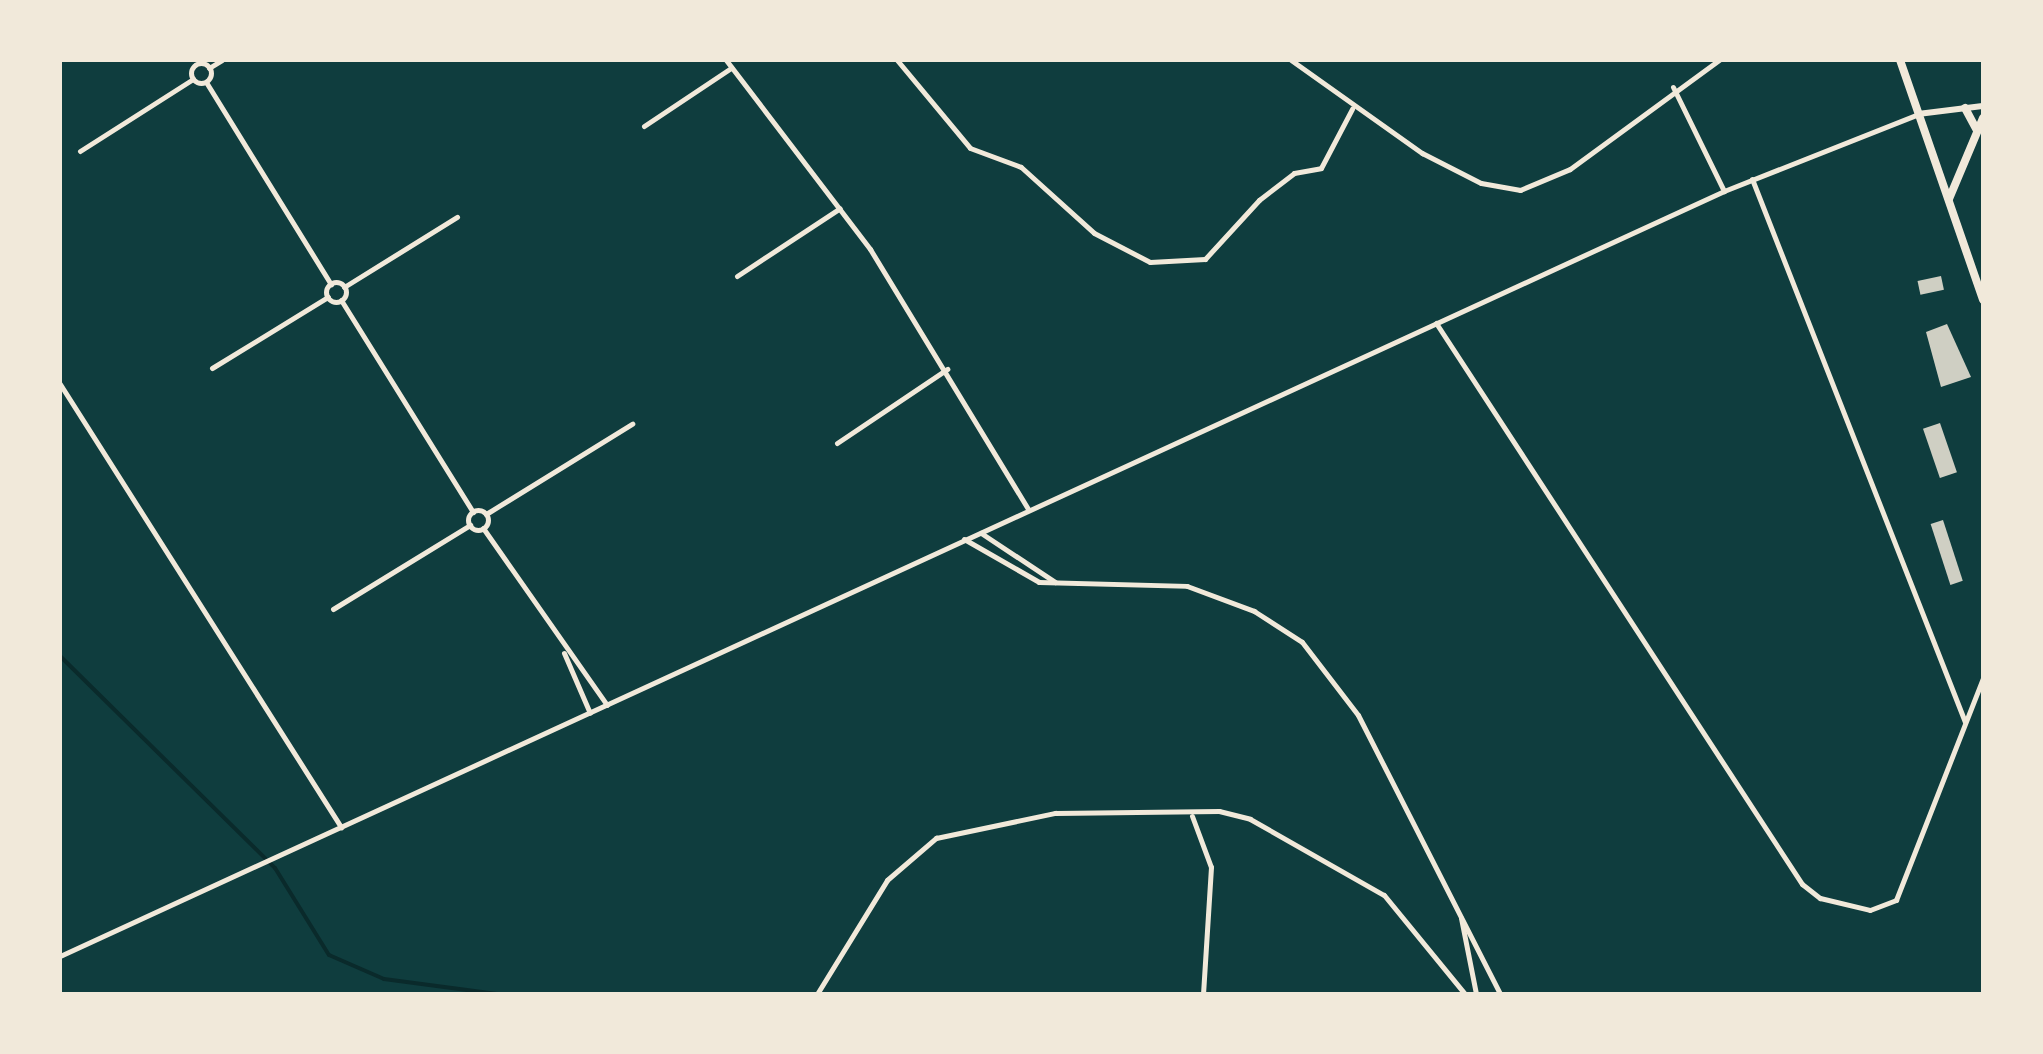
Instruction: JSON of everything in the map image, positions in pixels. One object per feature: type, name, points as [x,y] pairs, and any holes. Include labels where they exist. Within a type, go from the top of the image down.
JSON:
[{"type":"main road","points":[[1900,60],[1983,300]]},
{"type":"main road","points":[[1965,108],[1976,129]]},
{"type":"main road","points":[[1949,199],[1983,118]]},
{"type":"street","points":[[222,60],[209,68],[206,82],[331,284],[328,297]]},
{"type":"street","points":[[726,60],[840,208],[947,368],[1028,510]]},
{"type":"street","points":[[897,60],[970,148],[1021,167],[1094,234],[1150,262],[1206,259],[1259,200],[1294,173],[1320,168],[1352,109]]},
{"type":"street","points":[[1291,60],[1352,109],[1481,183],[1520,190],[1570,169],[1673,87],[1719,60]]},
{"type":"street","points":[[193,79],[194,63],[209,68]]},
{"type":"street","points":[[644,126],[731,68]]},
{"type":"street","points":[[80,150],[193,79],[206,82]]},
{"type":"street","points":[[1673,87],[1724,191]]},
{"type":"street","points":[[60,956],[1724,191],[1918,114],[1983,106]]},
{"type":"street","points":[[1752,179],[1965,722]]},
{"type":"street","points":[[736,276],[840,208]]},
{"type":"street","points":[[457,216],[344,287],[341,300],[473,512],[470,525]]},
{"type":"street","points":[[331,284],[344,287]]},
{"type":"street","points":[[212,368],[328,297],[341,300]]},
{"type":"street","points":[[1436,323],[1810,892],[1861,910],[1896,900],[1983,678]]},
{"type":"street","points":[[837,443],[947,368]]},
{"type":"street","points":[[60,384],[341,827]]},
{"type":"street","points":[[473,512],[486,514],[632,424]]},
{"type":"street","points":[[483,528],[486,514]]},
{"type":"street","points":[[333,609],[470,525],[483,528],[564,652],[607,705]]},
{"type":"street","points":[[980,532],[1057,584]]},
{"type":"street","points":[[964,539],[1012,570],[1057,584],[1187,586],[1254,611],[1302,642],[1352,704],[1500,994]]},
{"type":"street","points":[[564,652],[590,712]]},
{"type":"street","points":[[817,994],[854,924],[928,842],[1055,813],[1236,813],[1354,874],[1408,918],[1465,994]]},
{"type":"street","points":[[1192,816],[1211,867],[1202,994]]},
{"type":"street","points":[[1460,910],[1476,994]]},
{"type":"building","points":[[1941,276],[1944,290],[1920,295],[1918,281]]},
{"type":"building","points":[[1947,324],[1971,377],[1941,387],[1926,332]]},
{"type":"building","points":[[1940,423],[1957,472],[1940,478],[1923,429]]},
{"type":"building","points":[[1943,520],[1963,581],[1950,585],[1931,524]]},
{"type":"waterway","points":[[60,656],[275,868],[329,955],[384,979],[497,994]]}]
